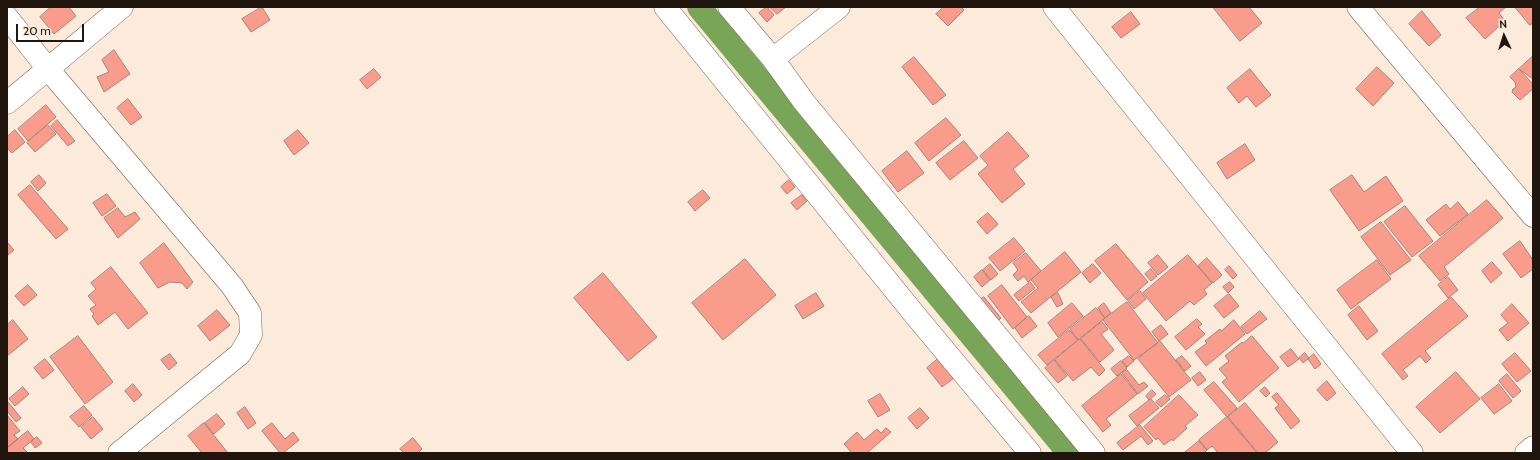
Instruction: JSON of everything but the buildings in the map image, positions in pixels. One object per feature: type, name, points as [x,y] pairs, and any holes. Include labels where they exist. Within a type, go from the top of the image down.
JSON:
[{"type":"street","points":[[7,103],[122,7]]},
{"type":"street","points":[[665,7],[915,315],[1030,453]]},
{"type":"street","points":[[729,7],[773,58],[804,102],[1094,453]]},
{"type":"street","points":[[773,58],[839,7]]},
{"type":"street","points":[[1054,7],[1412,453]]},
{"type":"street","points":[[1358,7],[1533,216]]},
{"type":"street","points":[[7,17],[48,69],[232,286],[250,313],[251,335],[240,354],[119,453]]},
{"type":"street","points":[[1526,453],[1533,447]]},
{"type":"waterway","points":[[699,7],[1069,453]]}]
